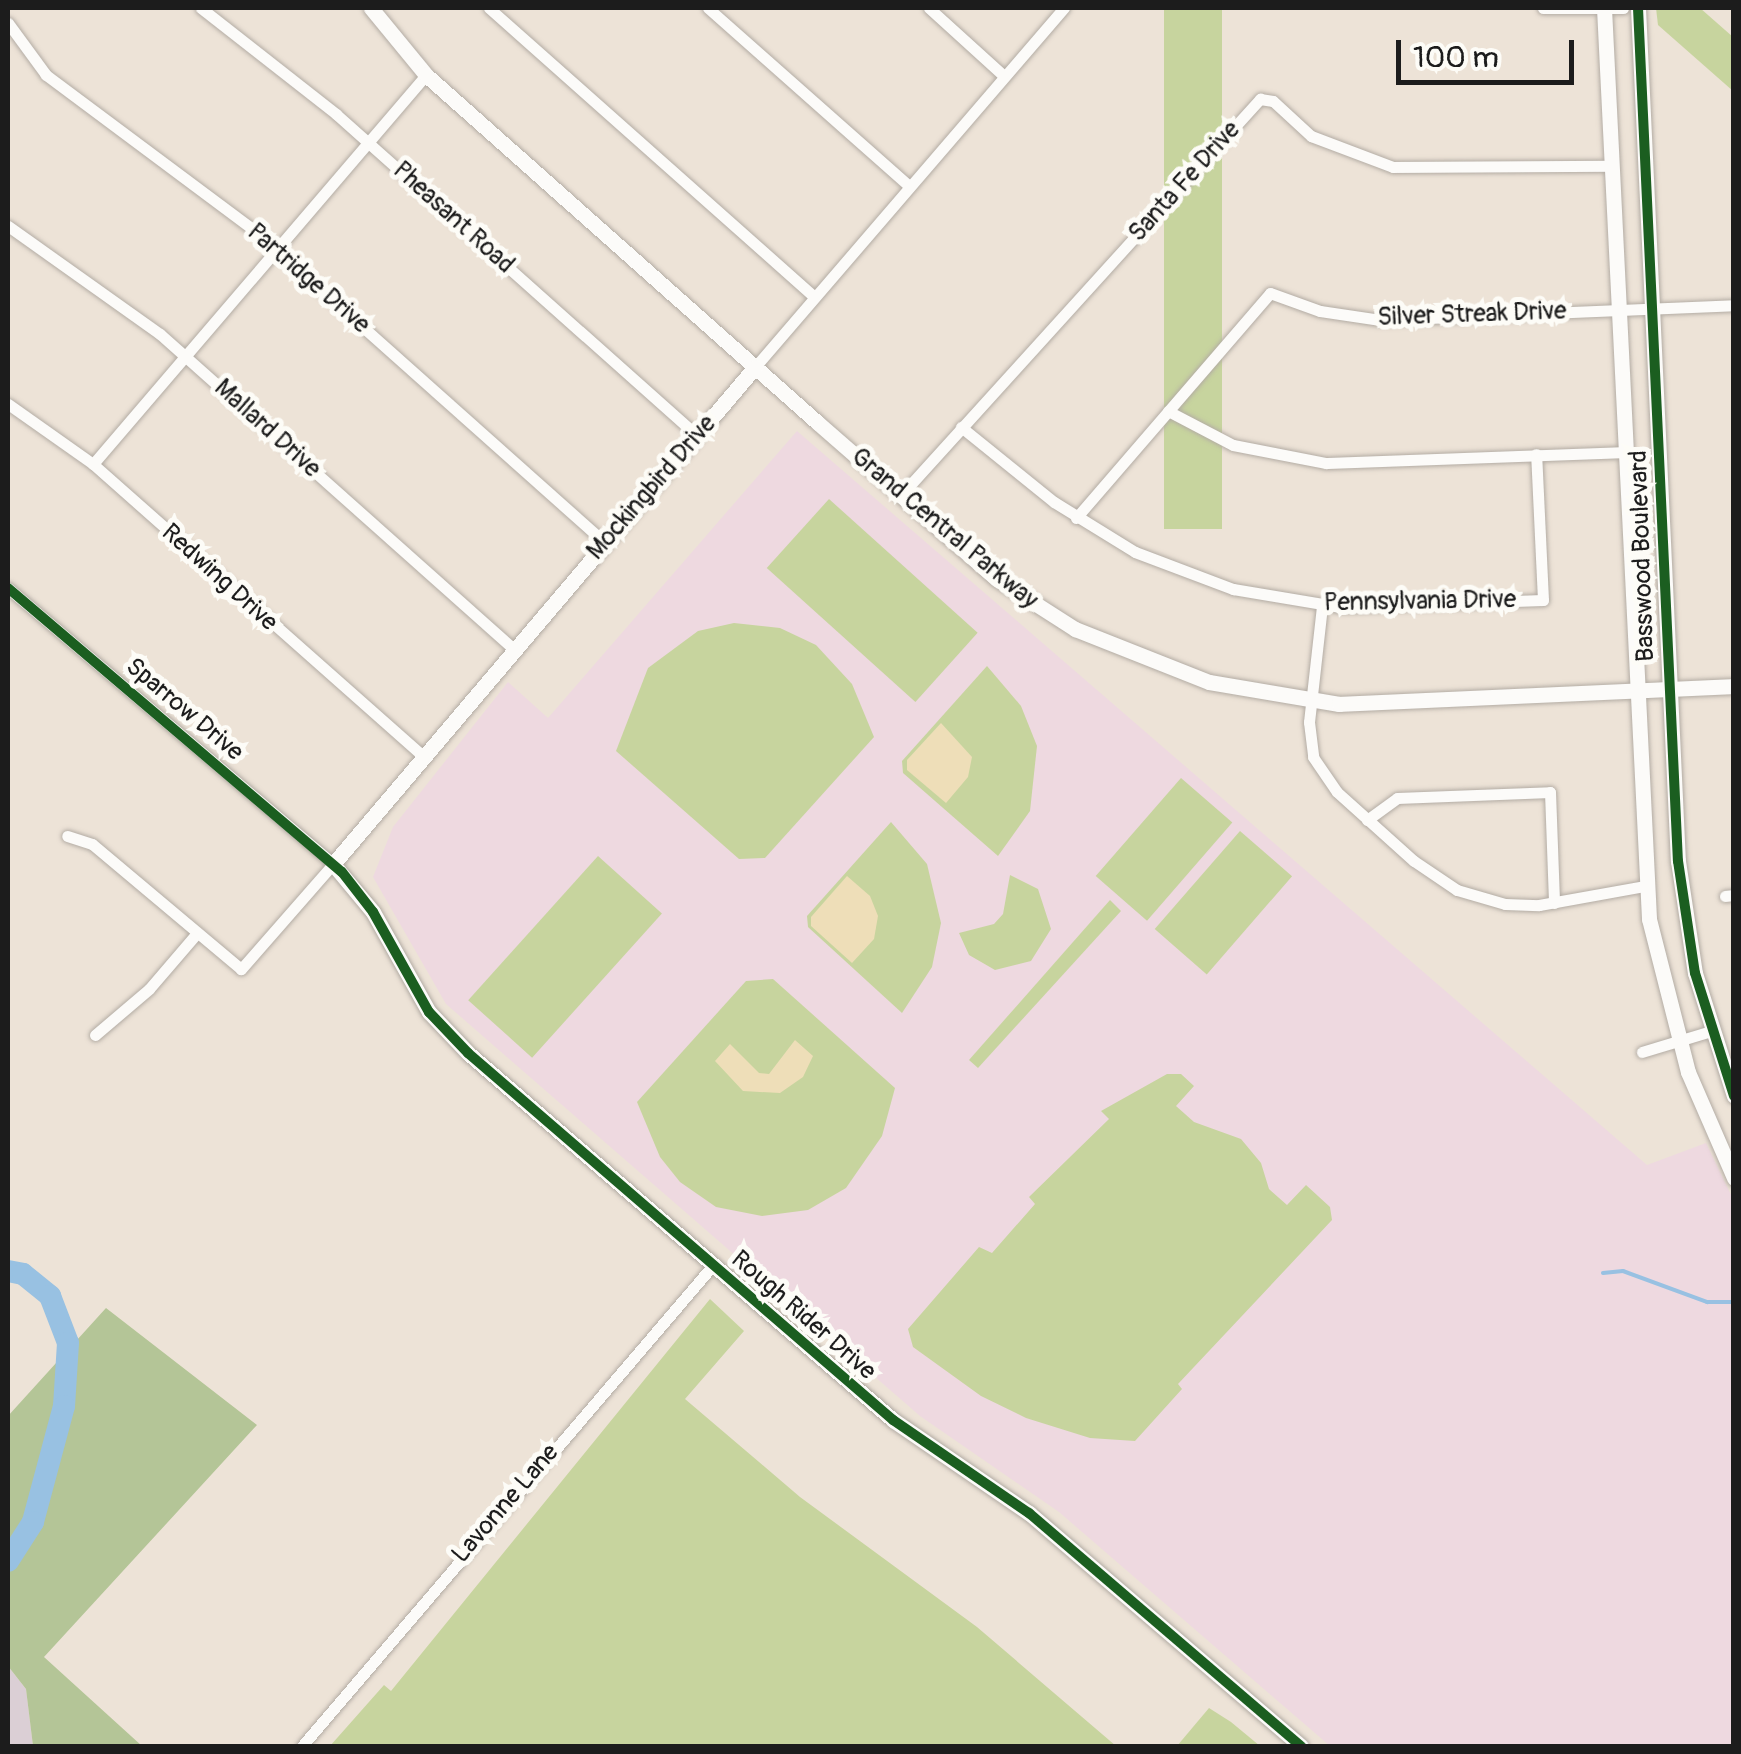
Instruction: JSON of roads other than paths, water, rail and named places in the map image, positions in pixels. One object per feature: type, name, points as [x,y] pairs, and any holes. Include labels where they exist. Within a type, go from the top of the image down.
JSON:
[{"type":"street","name":"Pheasant Road","points":[[201,8],[367,141],[698,436]]},
{"type":"street","name":"Grand Central Parkway","points":[[371,8],[426,75],[755,367],[997,579],[1075,629],[1188,676],[1311,701],[1734,686]]},
{"type":"street","points":[[488,8],[814,297]]},
{"type":"street","points":[[708,8],[909,186]]},
{"type":"street","points":[[930,8],[1004,76]]},
{"type":"street","name":"Mockingbird Drive","points":[[198,933],[241,969],[1064,8]]},
{"type":"street","points":[[1543,8],[1624,8]]},
{"type":"street","name":"Basswood Boulevard","points":[[1604,8],[1622,452],[1646,886],[1678,1041],[1734,1178]]},
{"type":"street","name":"Basswood Boulevard","points":[[1638,8],[1668,689],[1682,898],[1711,1030],[1734,1096]]},
{"type":"street","name":"Partridge Drive","points":[[8,23],[46,75],[280,252],[605,543]]},
{"type":"street","points":[[94,464],[280,252],[367,141],[426,75]]},
{"type":"street","name":"Santa Fe Drive","points":[[901,495],[1260,100],[1273,101],[1311,136],[1394,167],[1612,166]]},
{"type":"street","name":"Mallard Drive","points":[[8,226],[186,357],[514,649]]},
{"type":"street","name":"Silver Streak Drive","points":[[1076,518],[1270,294],[1320,311],[1380,320],[1734,305]]},
{"type":"street","name":"Redwing Drive","points":[[8,404],[94,464],[424,758]]},
{"type":"street","points":[[1168,411],[1234,445],[1300,461],[1622,452]]},
{"type":"street","name":"Pennsylvania Drive","points":[[961,427],[1076,518],[1206,582],[1322,606],[1544,600],[1536,454]]},
{"type":"street","name":"Sparrow Drive","points":[[8,588],[332,864]]},
{"type":"street","points":[[1322,606],[1310,744],[1318,769],[1367,820],[1456,890],[1504,904],[1554,903],[1646,886]]},
{"type":"street","points":[[1367,820],[1396,798],[1550,792],[1554,903]]},
{"type":"street","points":[[67,836],[92,844],[198,933],[149,989],[96,1035]]},
{"type":"street","name":"Rough Rider Drive","points":[[332,864],[374,912],[419,997],[454,1040],[893,1420],[1029,1512],[1301,1746]]},
{"type":"street","points":[[1642,1052],[1711,1030]]},
{"type":"street","name":"Lavonne Lane","points":[[302,1746],[714,1264]]},
{"type":"waterway","points":[[8,1271],[23,1274],[50,1296],[68,1343],[64,1406],[33,1522],[8,1561]]},
{"type":"waterway","points":[[1603,1273],[1623,1271],[1707,1302],[1734,1302]]}]
